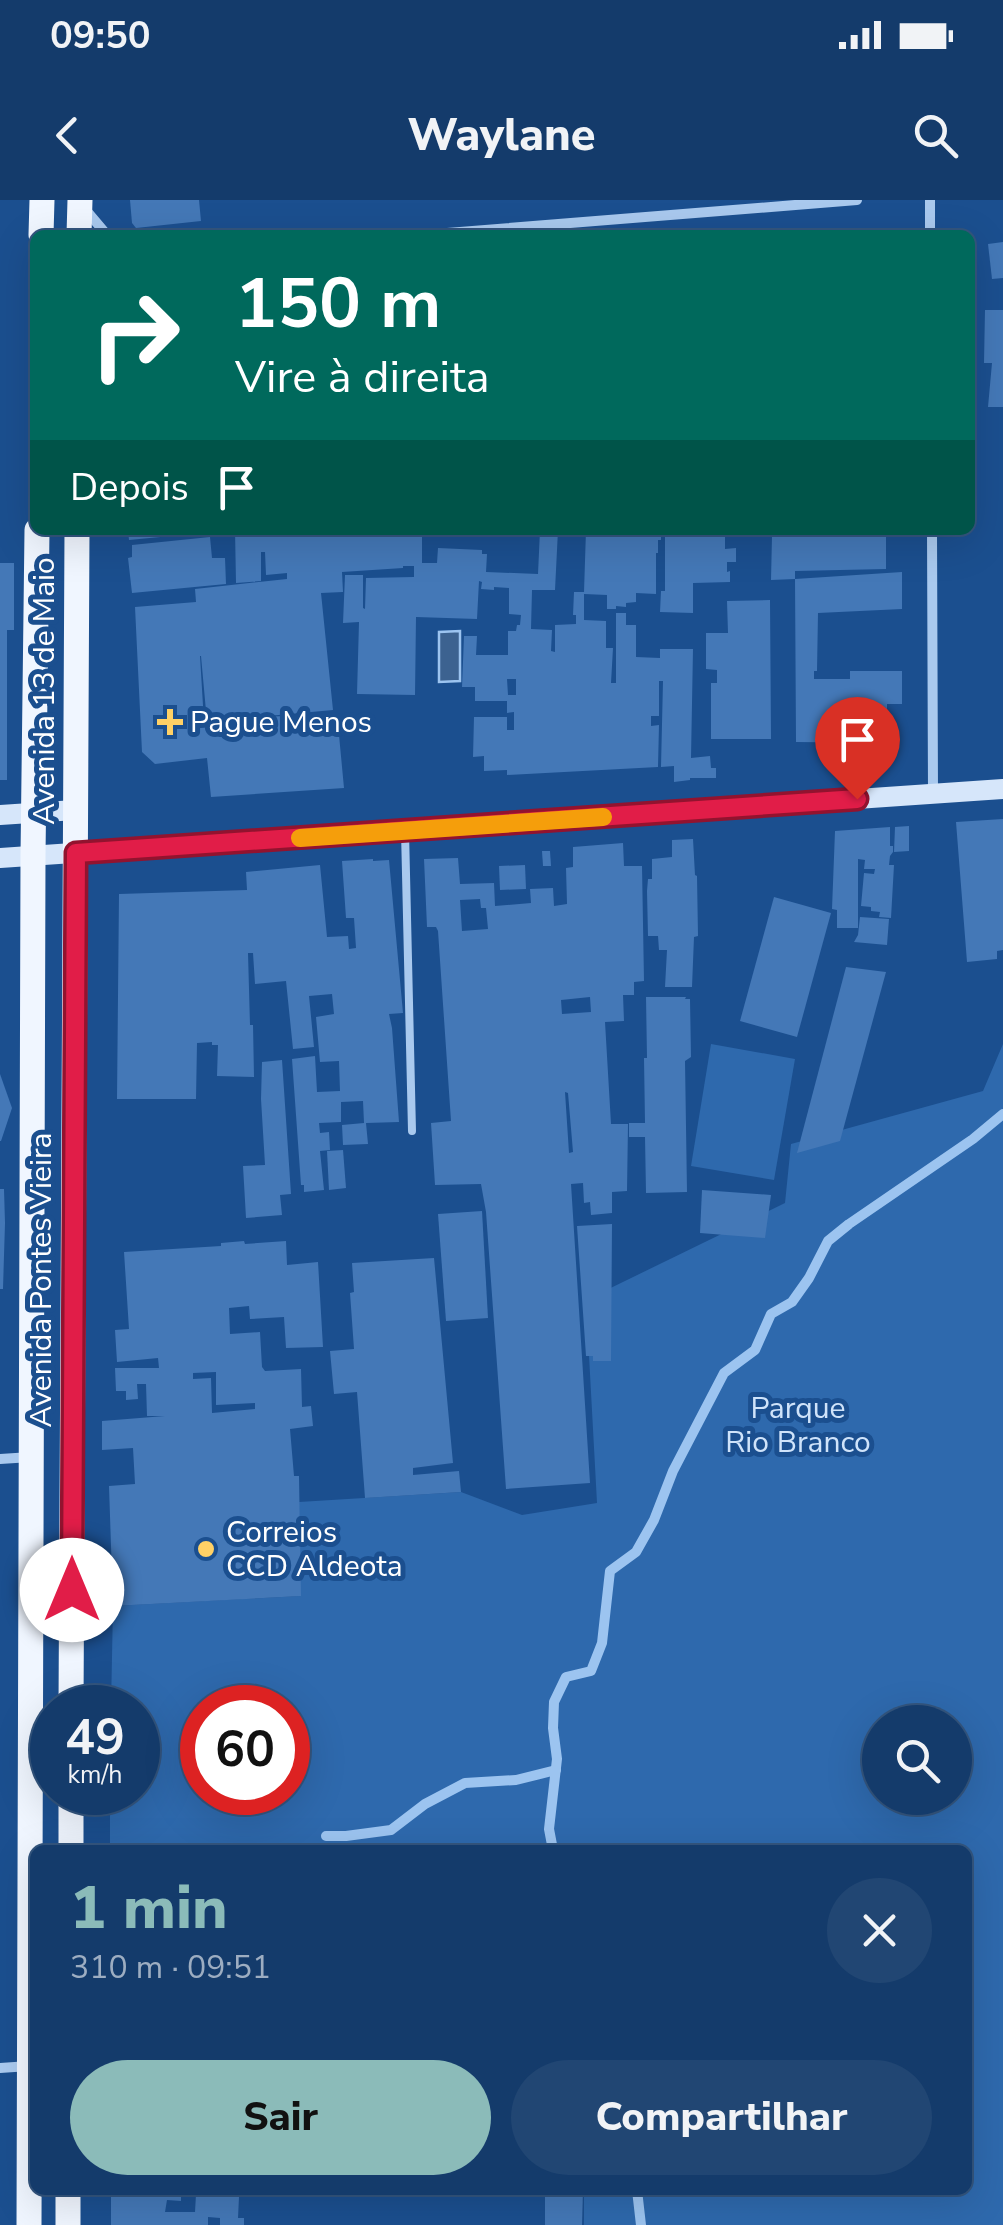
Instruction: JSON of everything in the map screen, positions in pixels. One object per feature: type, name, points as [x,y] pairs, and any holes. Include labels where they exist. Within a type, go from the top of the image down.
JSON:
[{"type":"main road","points":[[41,230],[42,200]]},
{"type":"main road","points":[[80,201],[80,230]]},
{"type":"main road","name":"Avenida 13 de Maio","points":[[33,856],[37,535]]},
{"type":"main road","name":"Avenida 13 de Maio","points":[[76,853],[77,535]]},
{"type":"main road","points":[[0,858],[1003,789]]},
{"type":"main road","points":[[0,814],[76,810]]},
{"type":"main road","name":"Avenida Pontes Vieira","points":[[71,1685],[76,853]]},
{"type":"main road","name":"Avenida Pontes Vieira","points":[[31,1845],[33,856]]},
{"type":"main road","points":[[71,1815],[71,1845]]},
{"type":"main road","name":"Avenida Pontes Vieira","points":[[30,2066],[30,2225]]},
{"type":"main road","points":[[68,2195],[68,2225]]},
{"type":"street","points":[[568,229],[857,200]]},
{"type":"street","points":[[930,200],[930,230]]},
{"type":"street","points":[[80,201],[103,230]]},
{"type":"street","points":[[932,535],[932,794]]},
{"type":"street","points":[[0,1459],[32,1457]]},
{"type":"street","points":[[0,2068],[30,2066]]},
{"type":"lane","points":[[405,831],[412,1130]]},
{"type":"green space","points":[[711,1044],[795,1059],[774,1180],[691,1166]]},
{"type":"green space","name":"Parque Rio Branco","points":[[1003,1044],[1003,2225],[584,2225],[584,2195],[972,2195],[972,1845],[110,1845],[110,1815],[160,1815],[160,1685],[111,1685],[113,1606],[300,1596],[299,1502],[461,1492],[522,1515],[597,1503],[586,1300],[785,1203],[791,1144],[983,1091]]},
{"type":"shaded area","points":[[460,631],[460,681],[439,682],[439,632]]},
{"type":"building","points":[[130,200],[199,200],[201,221],[136,228]]},
{"type":"building","points":[[1003,242],[1003,278],[992,279],[988,244]]},
{"type":"building","points":[[985,310],[1003,310],[1003,407],[988,407],[992,363],[984,363]]},
{"type":"building","points":[[128,535],[181,535],[129,540]]},
{"type":"building","points":[[235,535],[422,535],[422,563],[437,563],[438,548],[482,550],[482,554],[487,554],[486,572],[538,574],[540,535],[558,535],[555,590],[532,590],[531,629],[552,630],[551,651],[555,652],[555,625],[576,624],[574,592],[584,592],[586,535],[725,535],[725,549],[736,548],[736,562],[727,562],[730,582],[693,583],[693,613],[660,612],[661,591],[665,591],[665,537],[658,540],[656,594],[636,593],[636,602],[607,609],[607,595],[584,594],[584,620],[606,621],[606,648],[613,648],[611,683],[616,683],[616,613],[626,613],[626,625],[636,625],[636,657],[660,658],[660,649],[693,649],[691,758],[710,756],[716,778],[674,782],[674,766],[661,767],[663,681],[659,681],[659,716],[651,716],[651,726],[659,725],[658,767],[507,775],[507,770],[484,771],[484,756],[473,757],[474,717],[507,717],[507,730],[514,730],[514,712],[507,713],[507,701],[475,701],[475,687],[462,687],[464,636],[477,636],[476,655],[508,655],[508,631],[516,631],[521,615],[509,614],[509,588],[481,589],[479,581],[477,619],[416,617],[415,695],[357,694],[359,622],[343,623],[345,575],[363,575],[365,609],[366,578],[414,577],[414,566],[403,566],[342,572],[343,592],[321,593],[333,710],[246,718],[325,714],[328,736],[339,735],[344,788],[211,797],[207,758],[155,764],[142,752],[135,607],[196,602],[195,589],[287,579],[287,573],[266,575],[265,552],[261,552],[261,581],[236,583]],"holes":[[[201,656],[207,722],[204,722]],[[507,679],[516,679],[516,695],[508,695]]]},
{"type":"building","points":[[886,535],[886,569],[795,571],[795,579],[771,580],[772,536],[743,536]]},
{"type":"building","points":[[210,537],[212,558],[225,558],[226,584],[132,593],[128,558],[132,557],[132,545]]},
{"type":"building","points":[[0,563],[14,563],[14,630],[7,630],[7,780],[0,780]]},
{"type":"building","points":[[902,572],[902,609],[818,613],[814,679],[850,679],[850,671],[902,671],[902,704],[887,704],[887,743],[796,742],[795,579]]},
{"type":"building","points":[[770,600],[771,739],[711,739],[711,683],[717,683],[717,670],[706,669],[706,633],[728,633],[727,601]]},
{"type":"building","points":[[1003,819],[1003,950],[997,951],[997,959],[967,962],[956,822]]},
{"type":"building","points":[[909,826],[909,851],[894,852],[895,827]]},
{"type":"building","points":[[890,827],[893,852],[889,865],[894,865],[891,918],[879,917],[880,912],[861,906],[864,873],[874,874],[875,869],[864,869],[865,860],[858,859],[858,928],[837,928],[837,910],[832,909],[835,831]]},
{"type":"building","points":[[693,839],[698,936],[694,937],[692,987],[665,987],[667,950],[659,950],[658,936],[648,936],[648,879],[652,879],[652,859],[672,857],[672,840]]},
{"type":"building","points":[[623,843],[624,866],[642,866],[644,981],[634,982],[634,995],[623,995],[624,1021],[605,1022],[611,1124],[628,1124],[627,1191],[612,1192],[612,1213],[591,1215],[590,1202],[584,1203],[583,1183],[571,1184],[590,1483],[506,1489],[481,1184],[435,1185],[431,1123],[451,1121],[438,931],[436,927],[427,927],[424,859],[458,858],[460,884],[494,883],[495,906],[531,903],[530,889],[553,888],[554,906],[567,904],[566,868],[573,867],[573,847]],"holes":[[[480,899],[481,908],[486,908],[488,929],[462,931],[460,900]],[[590,997],[591,1012],[562,1014],[561,1000]],[[565,1092],[573,1152],[569,1153]]]},
{"type":"building","points":[[542,851],[550,851],[551,866],[543,866]]},
{"type":"building","points":[[389,860],[403,1013],[389,1014],[399,1122],[366,1123],[368,1144],[343,1145],[342,1125],[364,1123],[363,1101],[341,1102],[341,1122],[319,1123],[320,1133],[329,1132],[330,1150],[320,1151],[324,1190],[304,1192],[292,1059],[315,1056],[317,1092],[340,1091],[339,1061],[320,1062],[316,1017],[334,1014],[332,994],[309,996],[314,1047],[293,1049],[286,981],[255,984],[253,953],[248,953],[254,1077],[217,1076],[218,1045],[197,1043],[196,1099],[117,1099],[119,894],[247,890],[246,872],[320,865],[327,937],[348,936],[349,949],[356,948],[354,918],[346,918],[342,861]]},
{"type":"building","points":[[525,865],[526,889],[500,890],[499,866]]},
{"type":"building","points":[[774,897],[831,913],[797,1037],[740,1021]]},
{"type":"building","points":[[860,917],[889,919],[887,945],[854,942]]},
{"type":"building","points":[[846,967],[886,972],[840,1141],[797,1153]]},
{"type":"building","points":[[646,997],[690,999],[691,1057],[685,1061],[687,1192],[646,1193],[645,1137],[629,1137],[629,1123],[645,1123]]},
{"type":"building","points":[[282,1060],[291,1194],[280,1195],[282,1215],[246,1218],[243,1166],[265,1165],[262,1062]]},
{"type":"building","points":[[0,1074],[12,1108],[1,1141],[0,1141]]},
{"type":"building","points":[[343,1150],[346,1188],[329,1190],[327,1151]]},
{"type":"building","points":[[0,1189],[4,1189],[3,1289],[0,1289]]},
{"type":"building","points":[[702,1190],[771,1195],[765,1238],[700,1233]]},
{"type":"building","points":[[482,1211],[488,1318],[446,1321],[438,1214]]},
{"type":"building","points":[[612,1224],[611,1361],[593,1361],[593,1356],[586,1356],[577,1226]]},
{"type":"building","points":[[286,1241],[287,1265],[318,1262],[323,1347],[286,1348],[284,1317],[250,1319],[249,1306],[229,1308],[230,1334],[260,1332],[265,1371],[301,1369],[302,1407],[311,1406],[313,1426],[290,1429],[294,1476],[299,1476],[301,1596],[113,1606],[109,1486],[135,1484],[133,1448],[102,1450],[102,1421],[165,1416],[147,1416],[146,1384],[137,1384],[138,1399],[126,1400],[126,1391],[116,1391],[115,1368],[159,1368],[158,1358],[117,1362],[115,1330],[129,1329],[124,1252]],"holes":[[[216,1372],[216,1405],[255,1403],[255,1409],[212,1413],[211,1378],[193,1379],[193,1373]]]},
{"type":"building","points":[[434,1258],[453,1463],[413,1468],[413,1475],[459,1471],[461,1492],[365,1498],[357,1392],[334,1394],[330,1351],[354,1349],[352,1263]]},
{"type":"building","points":[[111,2195],[181,2195],[181,2201],[167,2200],[165,2212],[195,2212],[196,2195],[247,2195],[239,2197],[238,2218],[244,2218],[244,2225],[220,2225],[220,2218],[208,2217],[208,2225],[111,2225]]},
{"type":"building","points":[[545,2195],[583,2195],[582,2225],[545,2225]]},
{"type":"waterway","points":[[552,1845],[549,1829],[557,1759],[554,1702],[566,1677],[591,1671],[602,1643],[610,1571],[636,1552],[724,1373],[755,1350],[771,1314],[792,1302],[828,1241],[1003,1114]]},
{"type":"waterway","points":[[326,1836],[391,1830],[425,1804],[465,1783],[516,1780],[556,1770]]},
{"type":"waterway","points":[[638,2195],[641,2225]]},
{"type":"slow traffic","points":[[300,838],[603,817]]},
{"type":"place","name":"Pague Menos","points":[[170,722]]},
{"type":"place","name":"Correios CCD Aldeota","points":[[206,1549]]},
{"type":"route","points":[[72,1590],[76,853],[857,799]]}]
